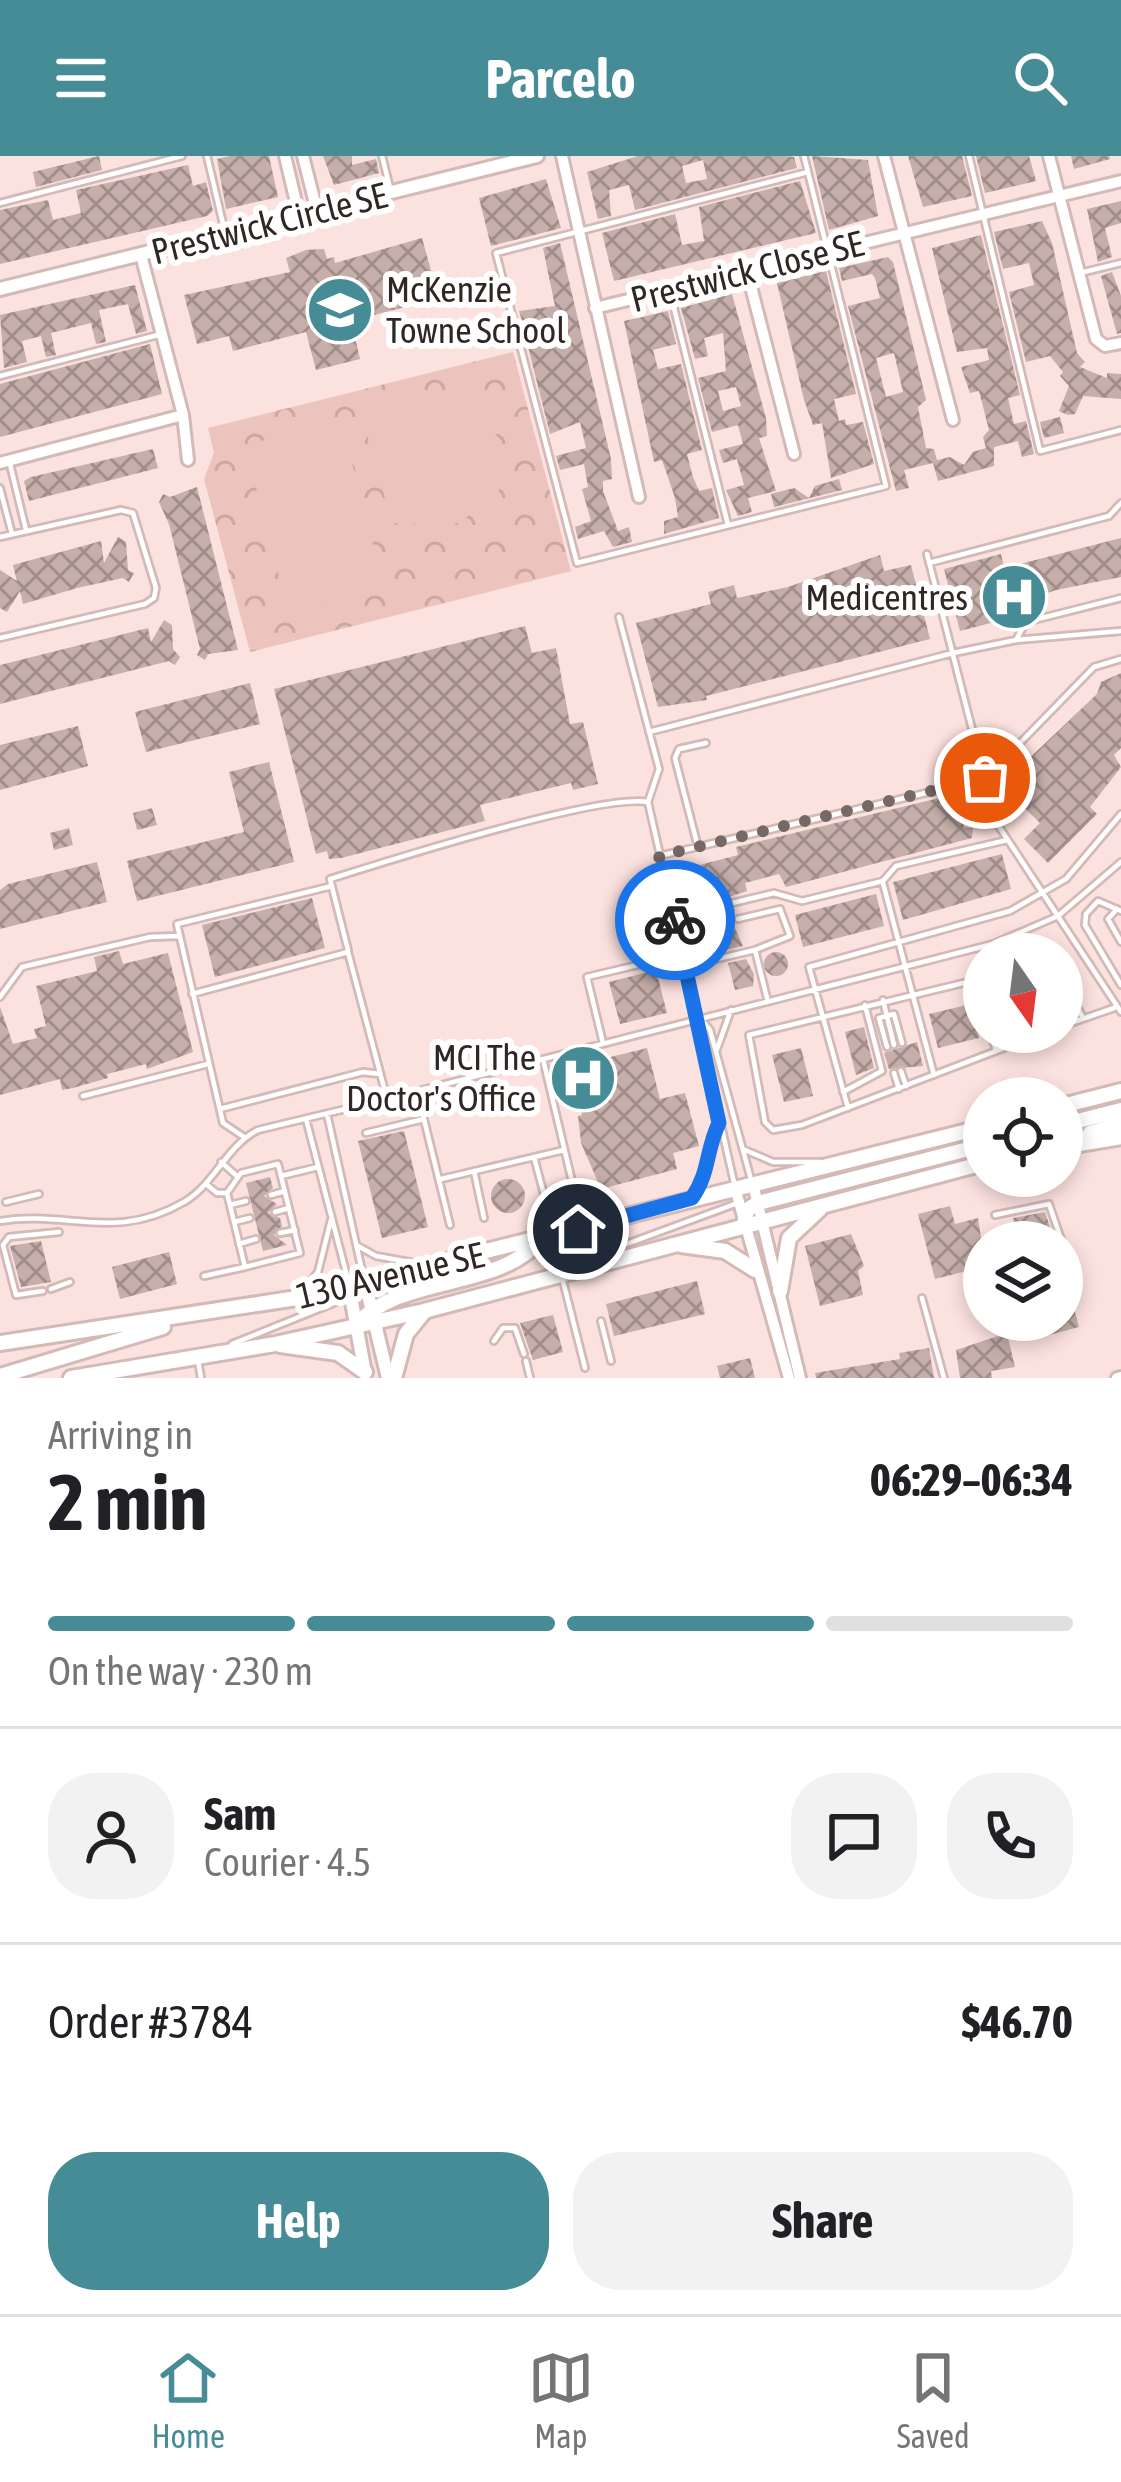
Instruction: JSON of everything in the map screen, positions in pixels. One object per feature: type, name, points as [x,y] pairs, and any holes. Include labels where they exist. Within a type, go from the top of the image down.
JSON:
[{"type":"highway","points":[[1083,1140],[1121,1135]]},
{"type":"main road","points":[[1083,1100],[1121,1090]]},
{"type":"main road","points":[[1083,1120],[1121,1110]]},
{"type":"main road","points":[[1083,1136],[1121,1124]]},
{"type":"main road","name":"130 Avenue SE","points":[[0,1343],[178,1320],[355,1288],[692,1198],[737,1195],[753,1184],[963,1132]]},
{"type":"main road","points":[[744,1224],[747,1210],[758,1203],[963,1150]]},
{"type":"main road","name":"130 Avenue SE","points":[[374,1317],[424,1311],[963,1168]]},
{"type":"main road","points":[[780,1291],[789,1238],[825,1204]]},
{"type":"main road","points":[[356,1327],[525,1258],[540,1240]]},
{"type":"main road","points":[[676,1244],[725,1251],[755,1270]]},
{"type":"main road","points":[[391,1378],[406,1334],[424,1311]]},
{"type":"main road","points":[[0,1376],[150,1334],[178,1320]]},
{"type":"main road","name":"130 Avenue SE","points":[[70,1378],[356,1327]]},
{"type":"main road","points":[[275,1344],[338,1353],[365,1375]]},
{"type":"street","points":[[285,156],[299,215]]},
{"type":"street","points":[[303,156],[317,211]]},
{"type":"street","name":"Prestwick Circle SE","points":[[0,289],[537,156]]},
{"type":"street","name":"Prestwick Close SE","points":[[562,156],[595,308],[903,233],[884,156]]},
{"type":"street","points":[[1049,156],[1096,339],[1105,346],[1121,343]]},
{"type":"street","points":[[953,420],[903,233],[1121,181]]},
{"type":"street","points":[[141,255],[183,415],[188,460]]},
{"type":"street","points":[[747,271],[794,454]]},
{"type":"street","points":[[595,308],[638,497]]},
{"type":"street","points":[[5,462],[183,415]]},
{"type":"street","points":[[753,1184],[800,1378]]},
{"type":"street","points":[[737,1195],[789,1378]]},
{"type":"street","points":[[355,1288],[374,1317],[391,1378]]},
{"type":"street","points":[[355,1288],[365,1375]]},
{"type":"lane","points":[[0,203],[182,156]]},
{"type":"lane","points":[[206,156],[225,233]]},
{"type":"lane","points":[[382,156],[391,192]]},
{"type":"lane","points":[[803,156],[808,172],[886,486],[577,563],[496,253],[808,172]]},
{"type":"lane","points":[[969,156],[1040,451],[1121,430]]},
{"type":"lane","points":[[1079,274],[1121,263]]},
{"type":"lane","points":[[670,290],[728,525]]},
{"type":"lane","points":[[0,376],[163,334]]},
{"type":"lane","points":[[5,462],[26,530]]},
{"type":"lane","points":[[0,488],[12,534]]},
{"type":"lane","points":[[929,563],[1109,516],[1121,503]]},
{"type":"lane","points":[[0,537],[121,510],[134,512],[154,598],[0,638]]},
{"type":"lane","points":[[927,554],[996,822],[1118,1010],[1084,1018]]},
{"type":"lane","points":[[1016,640],[1026,622],[1121,598]]},
{"type":"lane","points":[[619,617],[659,769],[648,802],[659,856],[700,1018],[716,1055],[753,1184]]},
{"type":"lane","points":[[650,732],[953,653],[1016,640],[1121,632]]},
{"type":"lane","points":[[659,856],[985,778],[1094,667],[1121,659]]},
{"type":"lane","points":[[698,847],[675,758],[679,749],[706,743]]},
{"type":"lane","points":[[387,1099],[330,879],[567,814],[634,800],[648,802]]},
{"type":"lane","points":[[848,1108],[809,967],[1010,911],[1066,879],[1121,814]]},
{"type":"lane","points":[[674,917],[774,893],[802,901],[883,881],[896,866],[1007,839]]},
{"type":"lane","points":[[0,1221],[41,1216],[93,1226],[117,1224],[183,1203],[244,1137],[993,944],[1058,916],[1121,862]]},
{"type":"lane","points":[[883,881],[934,1075]]},
{"type":"lane","points":[[244,1137],[230,1131],[220,1109],[178,925],[332,886]]},
{"type":"lane","points":[[1120,908],[1098,902],[1086,914],[1085,925],[1121,985]]},
{"type":"lane","points":[[1120,908],[1108,919],[1121,943]]},
{"type":"lane","points":[[687,966],[790,937],[781,909],[738,919]]},
{"type":"lane","points":[[679,934],[706,927]]},
{"type":"lane","points":[[0,997],[22,967],[149,937],[180,936]]},
{"type":"lane","points":[[755,950],[767,1001]]},
{"type":"lane","points":[[192,994],[348,952]]},
{"type":"lane","points":[[603,1042],[587,977],[684,954]]},
{"type":"lane","points":[[963,984],[749,1035],[765,1122],[773,1130],[848,1108],[989,1053]]},
{"type":"lane","points":[[1108,998],[1121,993]]},
{"type":"lane","points":[[883,1000],[894,1045]]},
{"type":"lane","points":[[843,1092],[882,1071],[865,1005]]},
{"type":"lane","points":[[716,1055],[731,1010]]},
{"type":"lane","points":[[584,1269],[602,1253],[737,1195],[697,1033],[700,1018]]},
{"type":"lane","points":[[543,1058],[575,1194]]},
{"type":"lane","points":[[83,1096],[208,1064]]},
{"type":"lane","points":[[906,1086],[910,1069]]},
{"type":"lane","points":[[220,1109],[363,1072],[380,1074]]},
{"type":"lane","points":[[898,1072],[906,1086]]},
{"type":"lane","points":[[417,1091],[450,1225]]},
{"type":"lane","points":[[327,1114],[355,1244],[355,1288]]},
{"type":"lane","points":[[306,1119],[331,1220],[355,1288]]},
{"type":"lane","points":[[365,1133],[424,1119]]},
{"type":"lane","points":[[692,1198],[710,1166],[710,1139],[719,1123]]},
{"type":"lane","points":[[439,1179],[564,1150]]},
{"type":"lane","points":[[744,1150],[773,1162],[816,1160],[831,1166]]},
{"type":"lane","points":[[534,1157],[545,1202]]},
{"type":"lane","points":[[221,1162],[238,1177]]},
{"type":"lane","points":[[204,1276],[245,1267],[300,1253],[278,1164],[238,1177],[227,1193],[245,1267]]},
{"type":"lane","points":[[281,1177],[318,1167]]},
{"type":"lane","points":[[474,1171],[484,1218]]},
{"type":"lane","points":[[205,1182],[217,1193],[227,1193]]},
{"type":"lane","points":[[271,1195],[285,1191]]},
{"type":"lane","points":[[6,1202],[38,1194]]},
{"type":"lane","points":[[230,1205],[246,1201]]},
{"type":"lane","points":[[995,1215],[1049,1204],[1055,1221]]},
{"type":"lane","points":[[275,1212],[289,1208]]},
{"type":"lane","points":[[234,1222],[250,1218]]},
{"type":"lane","points":[[297,1298],[318,1272],[331,1220]]},
{"type":"lane","points":[[280,1233],[295,1230]]},
{"type":"lane","points":[[43,1291],[24,1298],[16,1295],[3,1245],[9,1237],[32,1231],[58,1232]]},
{"type":"lane","points":[[239,1244],[256,1239]]},
{"type":"lane","points":[[355,1244],[376,1256],[432,1265]]},
{"type":"lane","points":[[562,1275],[585,1368]]},
{"type":"lane","points":[[52,1289],[70,1282]]},
{"type":"lane","points":[[224,1353],[238,1339],[355,1288]]},
{"type":"lane","points":[[922,1298],[944,1378]]},
{"type":"lane","points":[[601,1321],[611,1361]]},
{"type":"lane","points":[[494,1341],[502,1328],[515,1328],[530,1378]]},
{"type":"lane","points":[[197,1357],[201,1378]]},
{"type":"green space","points":[[513,352],[571,571],[250,652],[204,479],[214,453],[208,428]]},
{"type":"green space","points":[[465,391],[501,442],[499,497],[450,527],[392,523],[366,431],[372,414]]},
{"type":"green space","points":[[341,421],[385,590],[289,615],[245,445]]},
{"type":"building","points":[[99,156],[102,170],[36,187],[33,172]]},
{"type":"building","points":[[269,156],[278,197],[226,209],[217,159]]},
{"type":"building","points":[[323,156],[352,156],[352,165],[376,159],[379,173],[334,185]]},
{"type":"building","points":[[638,156],[786,156],[794,157],[797,168],[635,210],[629,185],[609,190],[611,216],[598,219],[587,172]],"holes":[[[703,160],[707,179],[686,183],[682,166]]]},
{"type":"building","points":[[812,156],[868,160],[878,216],[829,230]]},
{"type":"building","points":[[908,156],[962,156],[972,196],[923,207]]},
{"type":"building","points":[[976,156],[1029,156],[1036,181],[985,193]]},
{"type":"building","points":[[1071,156],[1109,156],[1110,159],[1074,169]]},
{"type":"building","points":[[188,165],[193,186],[206,182],[213,211],[207,216],[0,264],[0,210],[48,200],[53,220],[81,213],[76,190]]},
{"type":"building","points":[[546,179],[561,228],[491,246],[479,198]]},
{"type":"building","points":[[800,181],[816,233],[614,281],[602,233],[675,214],[682,245],[704,241],[699,207]]},
{"type":"building","points":[[1121,201],[1121,223],[1105,228],[1112,257],[1098,262],[1087,209]]},
{"type":"building","points":[[1042,221],[1052,243],[1077,353],[1085,362],[1080,367],[1107,378],[1107,373],[1121,374],[1121,399],[1083,396],[1075,414],[1059,411],[1069,386],[1050,356],[1026,362],[1009,292],[1034,285],[1029,263],[1003,269],[994,232]]},
{"type":"building","points":[[981,235],[1020,395],[1008,398],[1014,424],[1026,421],[1034,454],[1022,457],[1018,441],[994,447],[994,466],[938,481],[933,463],[904,470],[909,488],[896,491],[848,306],[880,298],[875,278],[872,274],[842,281],[839,268],[888,257],[893,262],[926,400],[918,407],[926,448],[934,449],[937,460],[950,457],[964,465],[973,452],[986,448],[983,437],[989,430],[979,391],[970,393],[961,367],[989,360],[987,348],[957,352],[932,248]],"holes":[[[894,353],[903,392],[886,397],[876,358]]]},
{"type":"building","points":[[422,238],[435,285],[401,293],[405,307],[351,321],[360,359],[316,370],[306,332],[233,351],[229,336],[197,344],[184,295],[290,272],[286,258],[306,250],[324,249],[327,259],[334,257],[335,263]]},
{"type":"building","points":[[560,243],[611,459],[612,479],[603,481],[603,491],[618,531],[629,527],[632,542],[613,547],[604,531],[578,539],[575,527],[591,521],[582,489],[588,487],[584,464],[560,470],[556,456],[586,448],[580,422],[550,434],[528,347],[556,340],[550,317],[523,324],[519,311],[555,306],[543,248]]},
{"type":"building","points":[[826,271],[856,394],[834,399],[839,421],[845,419],[846,425],[863,422],[874,464],[831,478],[822,423],[813,425],[804,400],[777,283]]},
{"type":"building","points":[[1112,272],[1121,296],[1121,333],[1117,334],[1101,276]]},
{"type":"building","points":[[135,285],[147,331],[136,334],[128,304],[99,310],[106,342],[96,344],[91,323],[51,333],[56,355],[46,357],[41,336],[22,341],[27,362],[4,368],[0,315]]},
{"type":"building","points":[[732,294],[766,418],[767,436],[759,438],[776,491],[748,498],[752,512],[738,516],[726,490],[744,485],[737,459],[723,463],[719,450],[743,444],[738,425],[712,432],[698,378],[726,371],[723,333],[704,338],[708,356],[695,359],[681,308]],"holes":[[[736,387],[741,406],[723,411],[718,391]]]},
{"type":"building","points":[[668,311],[676,344],[653,350],[658,369],[681,364],[702,450],[687,454],[699,491],[712,488],[719,518],[664,534],[664,521],[678,517],[675,498],[662,460],[654,462],[624,321]]},
{"type":"building","points":[[150,344],[162,394],[0,437],[0,384]]},
{"type":"building","points":[[1060,417],[1064,433],[1044,438],[1040,422]]},
{"type":"building","points":[[153,449],[158,468],[29,501],[24,481],[31,477]]},
{"type":"building","points":[[839,479],[842,490],[774,507],[771,494],[794,488],[809,498],[815,486]]},
{"type":"building","points":[[197,487],[238,650],[208,654],[205,660],[197,655],[200,649],[169,524],[159,502],[163,494],[170,497]]},
{"type":"building","points":[[118,537],[126,542],[128,570],[134,573],[129,582],[123,578],[23,604],[20,591],[7,612],[0,608],[0,570],[17,581],[13,565],[101,541],[104,563]]},
{"type":"building","points":[[1121,538],[1121,577],[1056,590],[1016,604],[1017,611],[1005,614],[1006,619],[960,631],[944,569],[1001,554],[1004,568]]},
{"type":"building","points":[[880,555],[884,571],[911,565],[930,639],[706,696],[707,700],[658,707],[636,623],[711,604],[708,592],[734,585],[737,598],[788,587]]},
{"type":"building","points":[[164,620],[172,625],[173,649],[180,657],[175,665],[169,661],[0,704],[0,665],[148,628],[151,642]]},
{"type":"building","points":[[525,626],[532,653],[556,648],[570,724],[583,722],[598,784],[573,790],[571,783],[480,805],[485,821],[341,858],[329,859],[327,851],[316,854],[274,689]]},
{"type":"building","points":[[1121,673],[1121,748],[1114,755],[1121,767],[1090,807],[1097,814],[1048,863],[1024,839],[1040,823],[1001,785],[1097,694],[1101,682]]},
{"type":"building","points":[[250,683],[260,724],[146,752],[135,712]]},
{"type":"building","points":[[78,726],[88,766],[0,790],[0,745]]},
{"type":"building","points":[[269,762],[294,862],[137,901],[127,861],[244,832],[229,772]]},
{"type":"building","points":[[956,794],[964,827],[973,828],[972,838],[786,887],[779,874],[745,883],[747,891],[693,905],[684,869],[738,855],[736,847]]},
{"type":"building","points":[[152,808],[157,825],[137,830],[133,813]]},
{"type":"building","points":[[69,828],[73,845],[54,850],[50,833]]},
{"type":"building","points":[[1002,854],[1011,889],[903,920],[893,882]]},
{"type":"building","points":[[97,862],[107,902],[0,929],[0,890],[8,884]]},
{"type":"building","points":[[876,894],[884,926],[803,947],[795,915]]},
{"type":"building","points":[[312,898],[325,948],[215,977],[202,925]]},
{"type":"building","points":[[735,909],[731,919],[743,946],[725,950],[719,929],[712,931],[706,916]]},
{"type":"building","points":[[119,951],[123,964],[168,953],[193,1052],[147,1069],[146,1064],[107,1074],[108,1078],[73,1088],[62,1090],[60,1079],[0,1095],[0,1007],[13,1044],[37,1038],[34,1029],[46,1026],[36,986],[97,971],[94,957]]},
{"type":"building","points":[[776,952],[785,955],[785,973],[776,976],[767,973],[764,964],[767,955]]},
{"type":"building","points":[[746,959],[754,974],[753,986],[735,990],[728,963]]},
{"type":"building","points":[[656,970],[667,1013],[620,1024],[609,982]]},
{"type":"building","points":[[963,1006],[963,1042],[938,1048],[929,1014]]},
{"type":"building","points":[[864,1027],[874,1068],[856,1075],[845,1032]]},
{"type":"building","points":[[917,1042],[923,1066],[889,1069],[884,1053]]},
{"type":"building","points":[[647,1048],[660,1099],[685,1093],[699,1146],[673,1153],[677,1169],[601,1189],[581,1143],[578,1116],[582,1115],[570,1067]]},
{"type":"building","points":[[801,1048],[813,1096],[784,1102],[772,1055]]},
{"type":"building","points":[[404,1131],[428,1227],[382,1238],[358,1141]]},
{"type":"building","points":[[270,1177],[273,1188],[264,1196],[277,1204],[268,1213],[280,1218],[282,1226],[274,1235],[287,1245],[263,1251],[246,1183]]},
{"type":"building","points":[[508,1179],[520,1184],[525,1196],[520,1208],[508,1213],[496,1208],[491,1196],[496,1184]]},
{"type":"building","points":[[950,1206],[955,1224],[963,1222],[963,1272],[935,1279],[918,1214]]},
{"type":"building","points":[[1045,1212],[1048,1221],[1014,1221]]},
{"type":"building","points":[[851,1234],[864,1266],[858,1271],[863,1295],[820,1306],[805,1246]]},
{"type":"building","points":[[41,1241],[51,1282],[21,1287],[10,1246]]},
{"type":"building","points":[[169,1252],[177,1284],[120,1299],[112,1267]]},
{"type":"building","points":[[697,1281],[705,1314],[614,1336],[606,1304]]},
{"type":"building","points":[[553,1315],[563,1352],[533,1360],[520,1323]]},
{"type":"building","points":[[983,1341],[1009,1341],[1015,1367],[991,1371],[992,1378],[960,1378],[956,1350]]},
{"type":"building","points":[[929,1348],[934,1378],[816,1378],[815,1373],[900,1359],[899,1353]]},
{"type":"building","points":[[750,1358],[755,1378],[720,1378],[717,1366]]},
{"type":"way so far","points":[[675,920],[659,856],[985,778]]},
{"type":"place","name":"McKenzie Towne School","points":[[340,310]]},
{"type":"place","name":"Medicentres","points":[[1014,597]]},
{"type":"place","name":"MCI The Doctor's Office","points":[[583,1078]]},
{"type":"route","points":[[578,1229],[692,1198],[710,1166],[710,1139],[719,1123],[697,1033],[700,1018],[675,920]]}]
